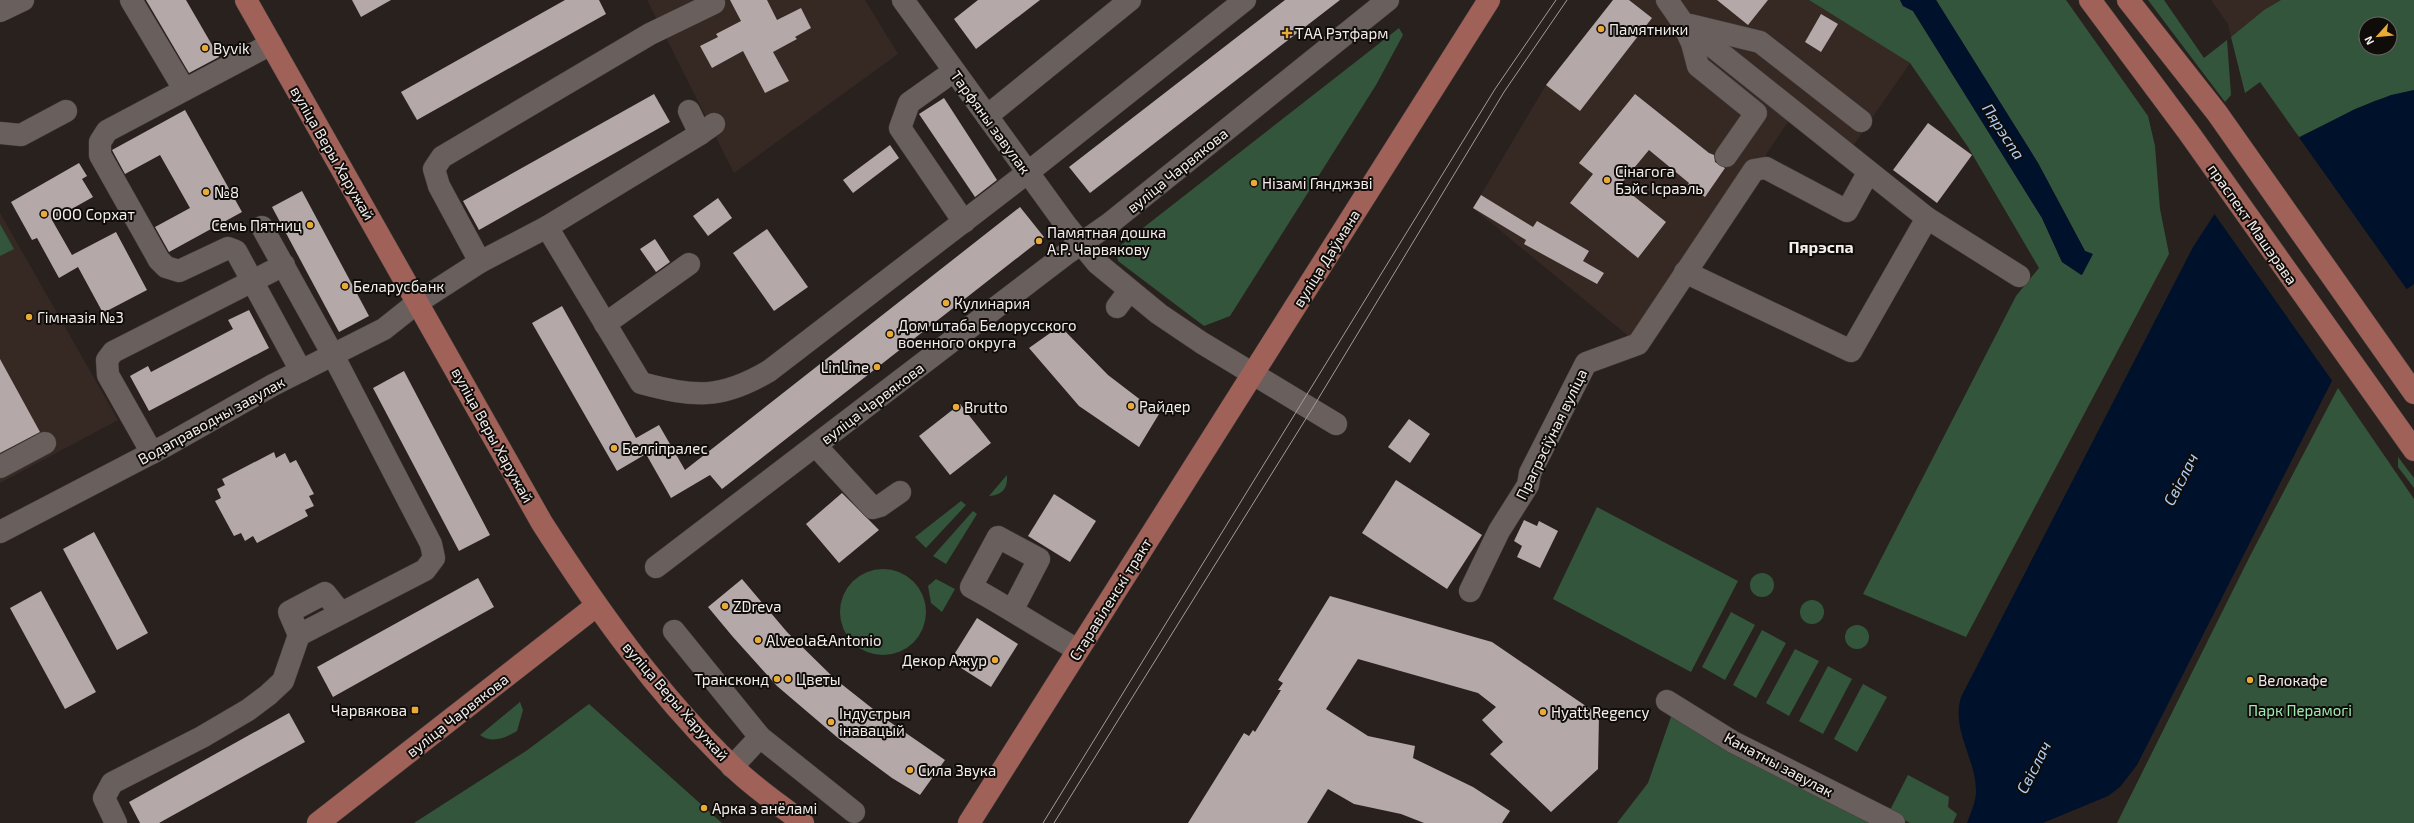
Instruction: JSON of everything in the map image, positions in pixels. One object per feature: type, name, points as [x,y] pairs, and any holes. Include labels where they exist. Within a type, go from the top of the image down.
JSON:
[{"type":"main road","name":"вуліца Веры Харужай","points":[[246,0],[542,523],[596,606],[668,697],[732,767],[803,823]]},
{"type":"main road","name":"вуліца Даўмана","points":[[1252,375],[1489,0]]},
{"type":"main road","name":"праспект Машэрава","points":[[2090,0],[2189,133],[2414,450]]},
{"type":"main road","points":[[2128,0],[2143,21],[2217,113],[2414,393]]},
{"type":"main road","points":[[2118,39],[2129,43],[2140,40],[2146,31],[2143,21]]},
{"type":"main road","name":"Старавіленскі тракт","points":[[969,823],[1252,375]]},
{"type":"main road","name":"вуліца Чарвякова","points":[[318,823],[596,606]]},
{"type":"street","points":[[0,11],[23,0]]},
{"type":"street","points":[[131,0],[184,90]]},
{"type":"street","name":"Тарфяны завулак","points":[[903,0],[1080,244],[1097,263],[1123,299],[1159,314],[1252,375],[1291,395],[1336,424]]},
{"type":"street","points":[[987,116],[1130,0]]},
{"type":"street","points":[[546,226],[641,383],[686,394],[713,393],[744,386],[769,371],[964,222],[1246,0]]},
{"type":"street","name":"вуліца Чарвякова","points":[[656,567],[1080,244],[1109,224],[1388,0]]},
{"type":"street","points":[[1667,0],[1683,23],[1692,43],[1698,66],[1756,114],[1726,156]]},
{"type":"street","points":[[480,262],[439,186],[434,169],[442,157],[650,34],[714,3]]},
{"type":"street","points":[[1683,23],[1760,42],[1861,121]]},
{"type":"street","points":[[1683,23],[1868,173],[1927,218],[2019,276]]},
{"type":"street","points":[[271,44],[107,131],[100,142],[100,155],[159,260],[166,267],[179,271],[228,248],[236,251],[301,371]]},
{"type":"street","points":[[954,71],[909,103],[900,128],[964,222]]},
{"type":"street","points":[[0,133],[21,135],[66,111]]},
{"type":"street","name":"Водаправодны завулак","points":[[0,532],[152,453],[301,371],[384,329],[418,302],[480,262],[546,226],[707,129],[689,111]]},
{"type":"street","points":[[1868,173],[1847,211],[1766,168],[1754,170],[1685,272],[1851,351],[1927,218]]},
{"type":"street","points":[[110,821],[104,798],[112,783],[202,737],[248,710],[268,695],[283,681],[299,635],[425,570],[434,558],[431,544],[333,355],[262,227]]},
{"type":"street","points":[[605,324],[689,264]]},
{"type":"street","points":[[152,453],[108,375],[107,360],[113,352],[284,265]]},
{"type":"street","name":"Прагрэсіўная вуліца","points":[[1470,591],[1499,531],[1528,485],[1530,473],[1586,363],[1638,344],[1685,272]]},
{"type":"street","points":[[0,467],[45,443]]},
{"type":"street","points":[[816,446],[873,508],[880,506],[900,492]]},
{"type":"street","points":[[1013,610],[1030,623],[1078,650]]},
{"type":"street","points":[[674,631],[760,737],[854,812]]},
{"type":"street","name":"Канатны завулак","points":[[1667,701],[1733,742],[1894,823]]},
{"type":"street","points":[[732,767],[760,737]]},
{"type":"shaded area","points":[[647,0],[865,0],[898,54],[734,173]]},
{"type":"shaded area","points":[[1613,0],[1809,0],[1910,63],[1846,156],[1794,113],[1638,344],[1473,208],[1546,85]]},
{"type":"shaded area","points":[[2211,0],[2281,0],[2264,10],[2231,37],[2228,24]]},
{"type":"shaded area","name":"Гімназія №3","points":[[0,213],[118,420],[0,483]]},
{"type":"green space","points":[[1809,0],[1900,0],[1903,6],[1913,11],[2042,218],[2062,262],[2081,275],[2092,254],[2085,251],[2038,163],[1936,0],[2066,0],[2148,116],[2155,146],[2160,209],[2169,254],[1966,637],[1863,594],[2016,296],[2039,268],[1968,147],[1910,63]]},
{"type":"green space","points":[[2148,0],[2164,0],[2204,58],[2227,40],[2231,95],[2225,102]]},
{"type":"green space","points":[[2281,0],[2414,0],[2414,90],[2374,101],[2299,137],[2260,82],[2245,93],[2231,37],[2264,10]]},
{"type":"green space","points":[[1399,28],[1403,35],[1376,85],[1230,316],[1204,326],[1118,261],[1116,249]]},
{"type":"green space","points":[[0,224],[14,249],[0,256]]},
{"type":"green space","name":"Парк Перамогі","points":[[2338,388],[2414,499],[2414,823],[2117,823],[2250,556]]},
{"type":"green space","points":[[2398,457],[2414,478],[2414,488],[2398,467]]},
{"type":"green space","points":[[1007,475],[1005,488],[1001,493],[989,496]]},
{"type":"green space","points":[[961,501],[966,505],[926,548],[915,537]]},
{"type":"green space","points":[[1597,507],[1738,581],[1691,672],[1553,599]]},
{"type":"green space","points":[[973,511],[977,514],[946,564],[933,556]]},
{"type":"green space","points":[[883,569],[900,572],[914,581],[923,595],[926,612],[923,629],[914,643],[900,652],[883,655],[866,652],[852,643],[843,629],[840,612],[843,595],[852,581],[866,572]]},
{"type":"green space","points":[[1762,573],[1771,576],[1774,585],[1771,594],[1762,597],[1753,594],[1750,585],[1753,576]]},
{"type":"green space","points":[[936,579],[955,589],[942,612],[931,603],[928,586]]},
{"type":"green space","points":[[1812,600],[1821,603],[1824,612],[1821,621],[1812,624],[1803,621],[1800,612],[1803,603]]},
{"type":"green space","points":[[1731,612],[1755,625],[1725,680],[1702,667]]},
{"type":"green space","points":[[1857,625],[1866,628],[1869,637],[1866,646],[1857,649],[1848,646],[1845,637],[1848,628]]},
{"type":"green space","points":[[1762,630],[1786,643],[1756,698],[1733,685]]},
{"type":"green space","points":[[1795,649],[1819,661],[1789,716],[1766,703]]},
{"type":"green space","points":[[1828,666],[1852,679],[1823,734],[1799,721]]},
{"type":"green space","points":[[1863,684],[1887,697],[1857,752],[1834,739]]},
{"type":"green space","points":[[520,702],[523,710],[517,731],[503,738],[494,740],[480,735]]},
{"type":"green space","points":[[589,704],[722,823],[414,823],[526,751]]},
{"type":"green space","points":[[1673,711],[1893,823],[1617,823],[1648,783]]},
{"type":"green space","points":[[1908,775],[1949,797],[1948,807],[1957,814],[1953,823],[1910,823],[1889,812]]},
{"type":"water","points":[[1900,0],[1936,0],[2038,163],[2085,251],[2093,254],[2082,275],[2062,262],[2042,218],[1913,11],[1903,6]]},
{"type":"water","name":"Свіслач","points":[[2414,90],[2414,284],[2380,311],[2363,330],[2347,353],[2137,765],[2120,787],[2108,796],[2043,823],[1967,823],[1974,803],[1976,791],[1975,779],[1961,733],[1959,721],[1961,697],[2193,247],[2223,201],[2280,150],[2304,135],[2355,109],[2391,95]]},
{"type":"pier","points":[[2298,136],[2408,291],[2378,314],[2355,343],[2333,382],[2213,212],[2233,187],[2257,165]]},
{"type":"building","points":[[146,0],[186,0],[219,57],[189,73]]},
{"type":"building","points":[[352,0],[391,0],[361,17]]},
{"type":"building","points":[[565,0],[599,0],[606,14],[417,120],[401,92]]},
{"type":"building","points":[[730,0],[767,0],[777,20],[801,8],[811,28],[795,37],[797,39],[773,52],[789,81],[765,93],[743,51],[712,68],[700,46],[718,37],[716,34],[741,21]]},
{"type":"building","points":[[978,0],[1040,0],[976,49],[954,19]]},
{"type":"building","points":[[1285,0],[1340,0],[1090,193],[1069,167]]},
{"type":"building","points":[[1613,0],[1629,0],[1652,18],[1580,111],[1546,85]]},
{"type":"building","points":[[1717,0],[1768,0],[1748,25]]},
{"type":"building","points":[[1821,14],[1838,24],[1821,52],[1805,42]]},
{"type":"building","points":[[654,94],[670,122],[479,230],[463,201]]},
{"type":"building","name":"Сінагога Бэйс Ісраэль","points":[[1635,94],[1709,153],[1714,155],[1715,162],[1725,168],[1705,197],[1688,185],[1689,183],[1649,150],[1620,185],[1666,222],[1638,258],[1570,203],[1593,174],[1579,163]]},
{"type":"building","points":[[944,98],[997,180],[975,197],[919,114]]},
{"type":"building","name":"№8","points":[[185,110],[242,212],[169,252],[155,227],[190,208],[160,155],[125,174],[112,150]]},
{"type":"building","points":[[1928,123],[1972,155],[1937,203],[1893,170]]},
{"type":"building","points":[[890,145],[899,158],[853,193],[843,180]]},
{"type":"building","points":[[79,163],[87,176],[82,179],[93,197],[52,220],[72,255],[116,232],[147,290],[103,313],[78,267],[59,278],[37,238],[32,240],[11,202]]},
{"type":"building","points":[[302,191],[369,316],[339,332],[272,207]]},
{"type":"building","points":[[1481,195],[1533,227],[1537,221],[1589,251],[1583,261],[1604,273],[1597,284],[1524,244],[1526,240],[1473,208]]},
{"type":"building","points":[[718,198],[732,218],[708,236],[693,216]]},
{"type":"building","name":"Дом штаба Белорусского военного округа","points":[[1020,207],[1044,237],[722,489],[710,475],[671,498],[646,454],[617,471],[532,323],[562,306],[636,438],[659,425],[685,470]]},
{"type":"building","points":[[767,229],[808,287],[774,311],[733,253]]},
{"type":"building","points":[[655,239],[670,262],[656,272],[640,249]]},
{"type":"building","points":[[249,310],[269,348],[149,411],[130,376],[148,366],[151,372],[233,329],[228,320]]},
{"type":"building","points":[[1060,326],[1108,375],[1159,414],[1139,447],[1079,406],[1029,348]]},
{"type":"building","points":[[0,359],[40,432],[0,453]]},
{"type":"building","points":[[404,371],[490,535],[459,551],[373,388]]},
{"type":"building","points":[[960,404],[991,443],[950,475],[919,436]]},
{"type":"building","points":[[1409,419],[1430,434],[1410,463],[1388,447]]},
{"type":"building","points":[[274,452],[276,458],[285,453],[290,463],[296,460],[314,494],[309,496],[314,506],[305,510],[308,516],[257,543],[253,536],[245,541],[241,533],[234,536],[215,501],[221,498],[217,489],[225,485],[222,479]]},
{"type":"building","points":[[1396,480],[1482,535],[1447,589],[1362,533]]},
{"type":"building","points":[[842,493],[879,530],[839,563],[806,524]]},
{"type":"building","points":[[1054,494],[1096,521],[1070,562],[1028,536]]},
{"type":"building","points":[[1524,520],[1537,526],[1539,521],[1558,531],[1540,568],[1517,557],[1522,546],[1514,541]]},
{"type":"building","points":[[94,532],[148,633],[117,650],[63,549]]},
{"type":"building","points":[[478,578],[494,607],[333,697],[317,667]]},
{"type":"building","points":[[742,579],[787,632],[835,679],[887,720],[945,760],[920,795],[892,778],[838,738],[777,686],[708,607]]},
{"type":"building","points":[[41,591],[96,692],[65,709],[10,608]]},
{"type":"building","name":"Hyatt Regency","points":[[1330,596],[1492,642],[1599,715],[1598,769],[1551,812],[1490,754],[1503,742],[1482,720],[1496,707],[1478,693],[1358,659],[1326,709],[1368,736],[1415,746],[1413,758],[1473,787],[1510,811],[1502,823],[1424,823],[1401,814],[1354,804],[1328,789],[1307,823],[1188,823],[1244,733],[1249,736],[1253,730],[1255,732],[1281,690],[1278,690],[1283,683],[1278,680]]},
{"type":"building","points":[[977,618],[1018,644],[991,687],[950,661]]},
{"type":"building","points":[[289,713],[305,742],[159,823],[140,823],[129,802]]},
{"type":"tram line","points":[[1043,823],[1495,89],[1556,0]]},
{"type":"tram line","points":[[1054,823],[1312,409],[1504,92],[1567,0]]},
{"type":"place","name":"Памятники","points":[[1601,29]]},
{"type":"place","name":"ТАА Рэтфарм","points":[[1287,33]]},
{"type":"place","name":"Byvik","points":[[205,48]]},
{"type":"place","name":"Сінагога Бэйс Ісраэль","points":[[1607,180]]},
{"type":"place","name":"Нізамі Гянджэві","points":[[1254,183]]},
{"type":"place","name":"№8","points":[[206,192]]},
{"type":"place","name":"ООО Сорхат","points":[[44,214]]},
{"type":"place","name":"Семь Пятниц","points":[[310,225]]},
{"type":"place","name":"Памятная дошка А.Р. Чарвякову","points":[[1039,241]]},
{"type":"place","name":"Беларусбанк","points":[[345,286]]},
{"type":"place","name":"Кулинария","points":[[946,303]]},
{"type":"place","name":"Гімназія №3","points":[[29,317]]},
{"type":"place","name":"Дом штаба Белорусского военного округа","points":[[890,334]]},
{"type":"place","name":"LinLine","points":[[877,367]]},
{"type":"place","name":"Райдер","points":[[1131,406]]},
{"type":"place","name":"Brutto","points":[[956,407]]},
{"type":"place","name":"Белгіпралес","points":[[614,448]]},
{"type":"place","name":"ZDreva","points":[[725,606]]},
{"type":"place","name":"Alveola&Antonio","points":[[758,640]]},
{"type":"place","name":"Декор Ажур","points":[[995,660]]},
{"type":"place","name":"Трансконд","points":[[777,679]]},
{"type":"place","name":"Цветы","points":[[788,679]]},
{"type":"place","name":"Велокафе","points":[[2250,680]]},
{"type":"place","name":"Чарвякова","points":[[415,710]]},
{"type":"place","name":"Hyatt Regency","points":[[1543,712]]},
{"type":"place","name":"Індустрыя інавацый","points":[[831,722]]},
{"type":"place","name":"Сила Звука","points":[[910,770]]},
{"type":"place","name":"Арка з анёламі","points":[[704,808]]},
{"type":"district","name":"Пярэспа","points":[[1821,246]]}]
